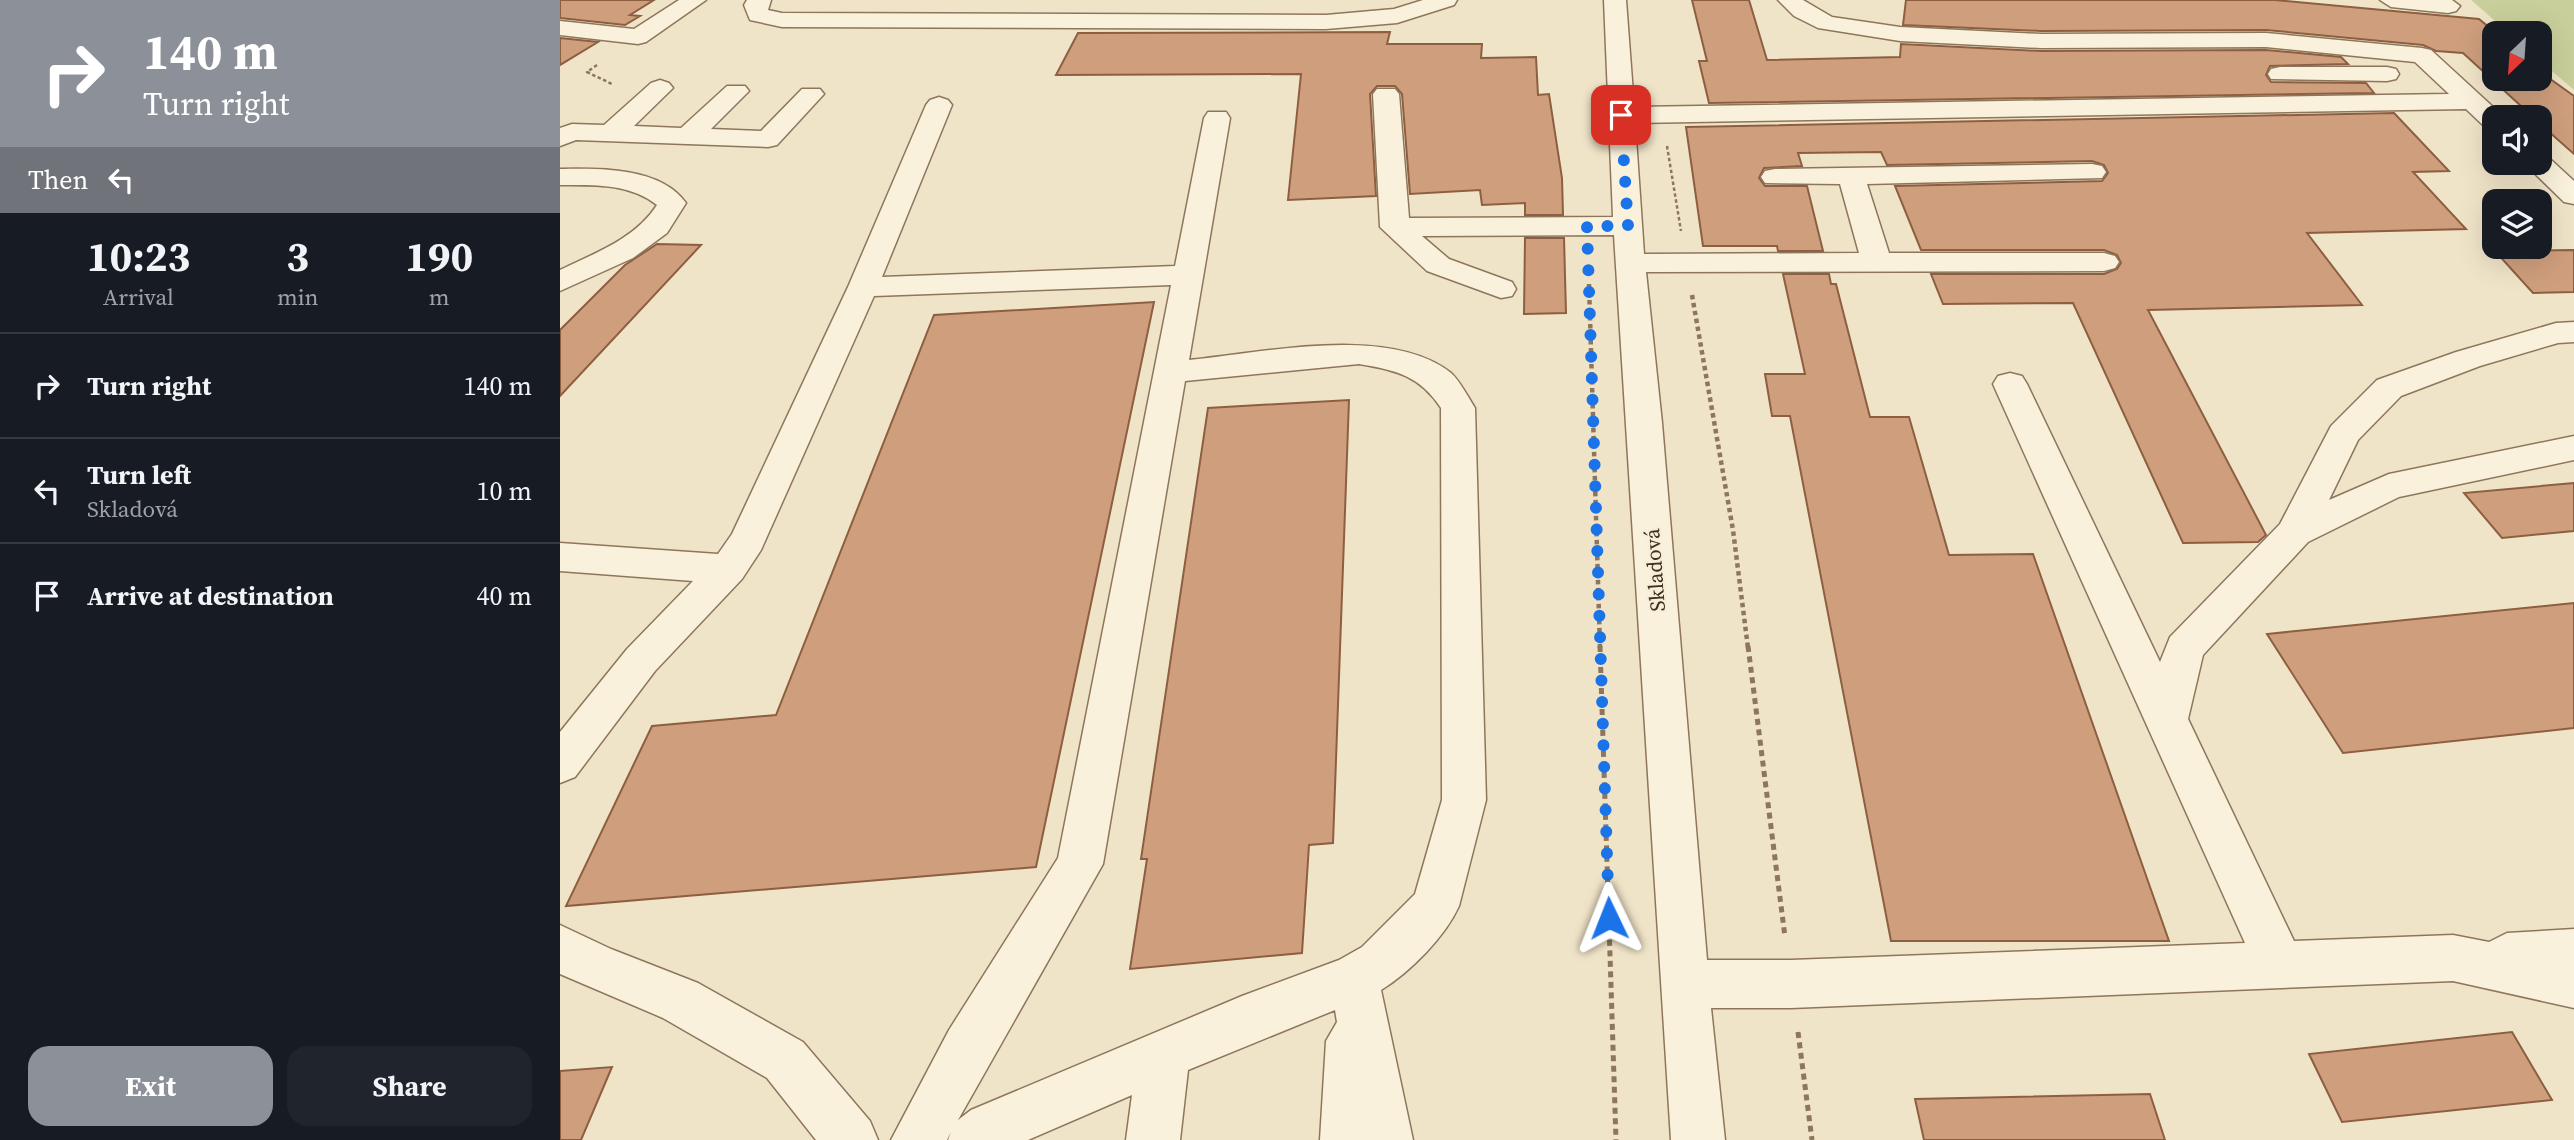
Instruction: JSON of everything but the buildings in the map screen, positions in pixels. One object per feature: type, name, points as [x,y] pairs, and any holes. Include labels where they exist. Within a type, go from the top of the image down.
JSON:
[{"type":"street","points":[[560,28],[638,37],[695,0]]},
{"type":"street","points":[[760,0],[755,5],[758,15],[782,20],[1169,22],[1326,22],[1396,16],[1446,0]]},
{"type":"street","points":[[809,21],[835,0]]},
{"type":"street","points":[[988,21],[1004,0]]},
{"type":"street","points":[[1169,22],[1179,0]]},
{"type":"street","points":[[1241,22],[1250,0]]},
{"type":"street","name":"Skladová","points":[[1615,0],[1630,263],[1645,423],[1684,984],[1698,1140]]},
{"type":"street","points":[[1790,0],[1802,11],[1826,23],[1900,34],[2041,41],[2266,40],[2423,55],[2482,110]]},
{"type":"street","points":[[2391,0],[2448,6]]},
{"type":"street","points":[[2280,74],[2442,73]]},
{"type":"street","points":[[611,133],[660,88]]},
{"type":"street","points":[[688,136],[736,90]]},
{"type":"street","points":[[560,138],[572,132],[768,139],[811,94]]},
{"type":"street","points":[[1385,94],[1395,227],[1438,265],[1501,289]]},
{"type":"street","points":[[1621,115],[2472,101]]},
{"type":"street","points":[[560,764],[641,660],[728,569],[748,540],[863,287],[939,105]]},
{"type":"street","points":[[918,1140],[967,1048],[1080,864],[1217,118]]},
{"type":"street","points":[[1775,177],[2092,172]]},
{"type":"street","points":[[2551,175],[2574,196]]},
{"type":"street","points":[[560,177],[602,176],[657,189],[672,203],[657,227],[631,246],[560,282]]},
{"type":"street","points":[[1851,176],[1877,263]]},
{"type":"street","points":[[1395,227],[1628,226]]},
{"type":"street","points":[[1630,263],[2104,262]]},
{"type":"street","points":[[863,287],[1188,275]]},
{"type":"street","points":[[2166,720],[2184,648],[2295,532],[2343,434],[2389,388],[2468,359],[2556,333],[2574,332]]},
{"type":"street","points":[[975,1140],[990,1129],[1260,1014],[1354,979],[1379,964],[1435,906],[1464,800],[1458,408],[1440,382],[1401,360],[1359,354],[1170,372]]},
{"type":"street","points":[[2010,384],[2280,964]]},
{"type":"street","points":[[2295,532],[2389,487],[2574,448]]},
{"type":"street","points":[[560,557],[728,569]]},
{"type":"street","points":[[560,948],[595,967],[680,1000],[785,1060],[851,1140]]},
{"type":"street","points":[[1684,984],[1791,984],[2574,952]]},
{"type":"street","points":[[2453,958],[2574,984]]},
{"type":"street","points":[[1347,1140],[1354,979]]},
{"type":"street","points":[[1354,979],[1386,1140]]},
{"type":"street","points":[[1153,1140],[1164,1055]]},
{"type":"path","points":[[606,94],[616,86],[587,72],[638,37]]},
{"type":"path","points":[[1661,114],[1733,530],[1812,1140]]},
{"type":"path","points":[[1587,226],[1616,1140]]},
{"type":"green space","points":[[2471,0],[2574,0],[2574,90],[2552,71],[2552,21],[2495,21]]},
{"type":"route","points":[[1609,918],[1587,226],[1628,226],[1621,115]]}]
